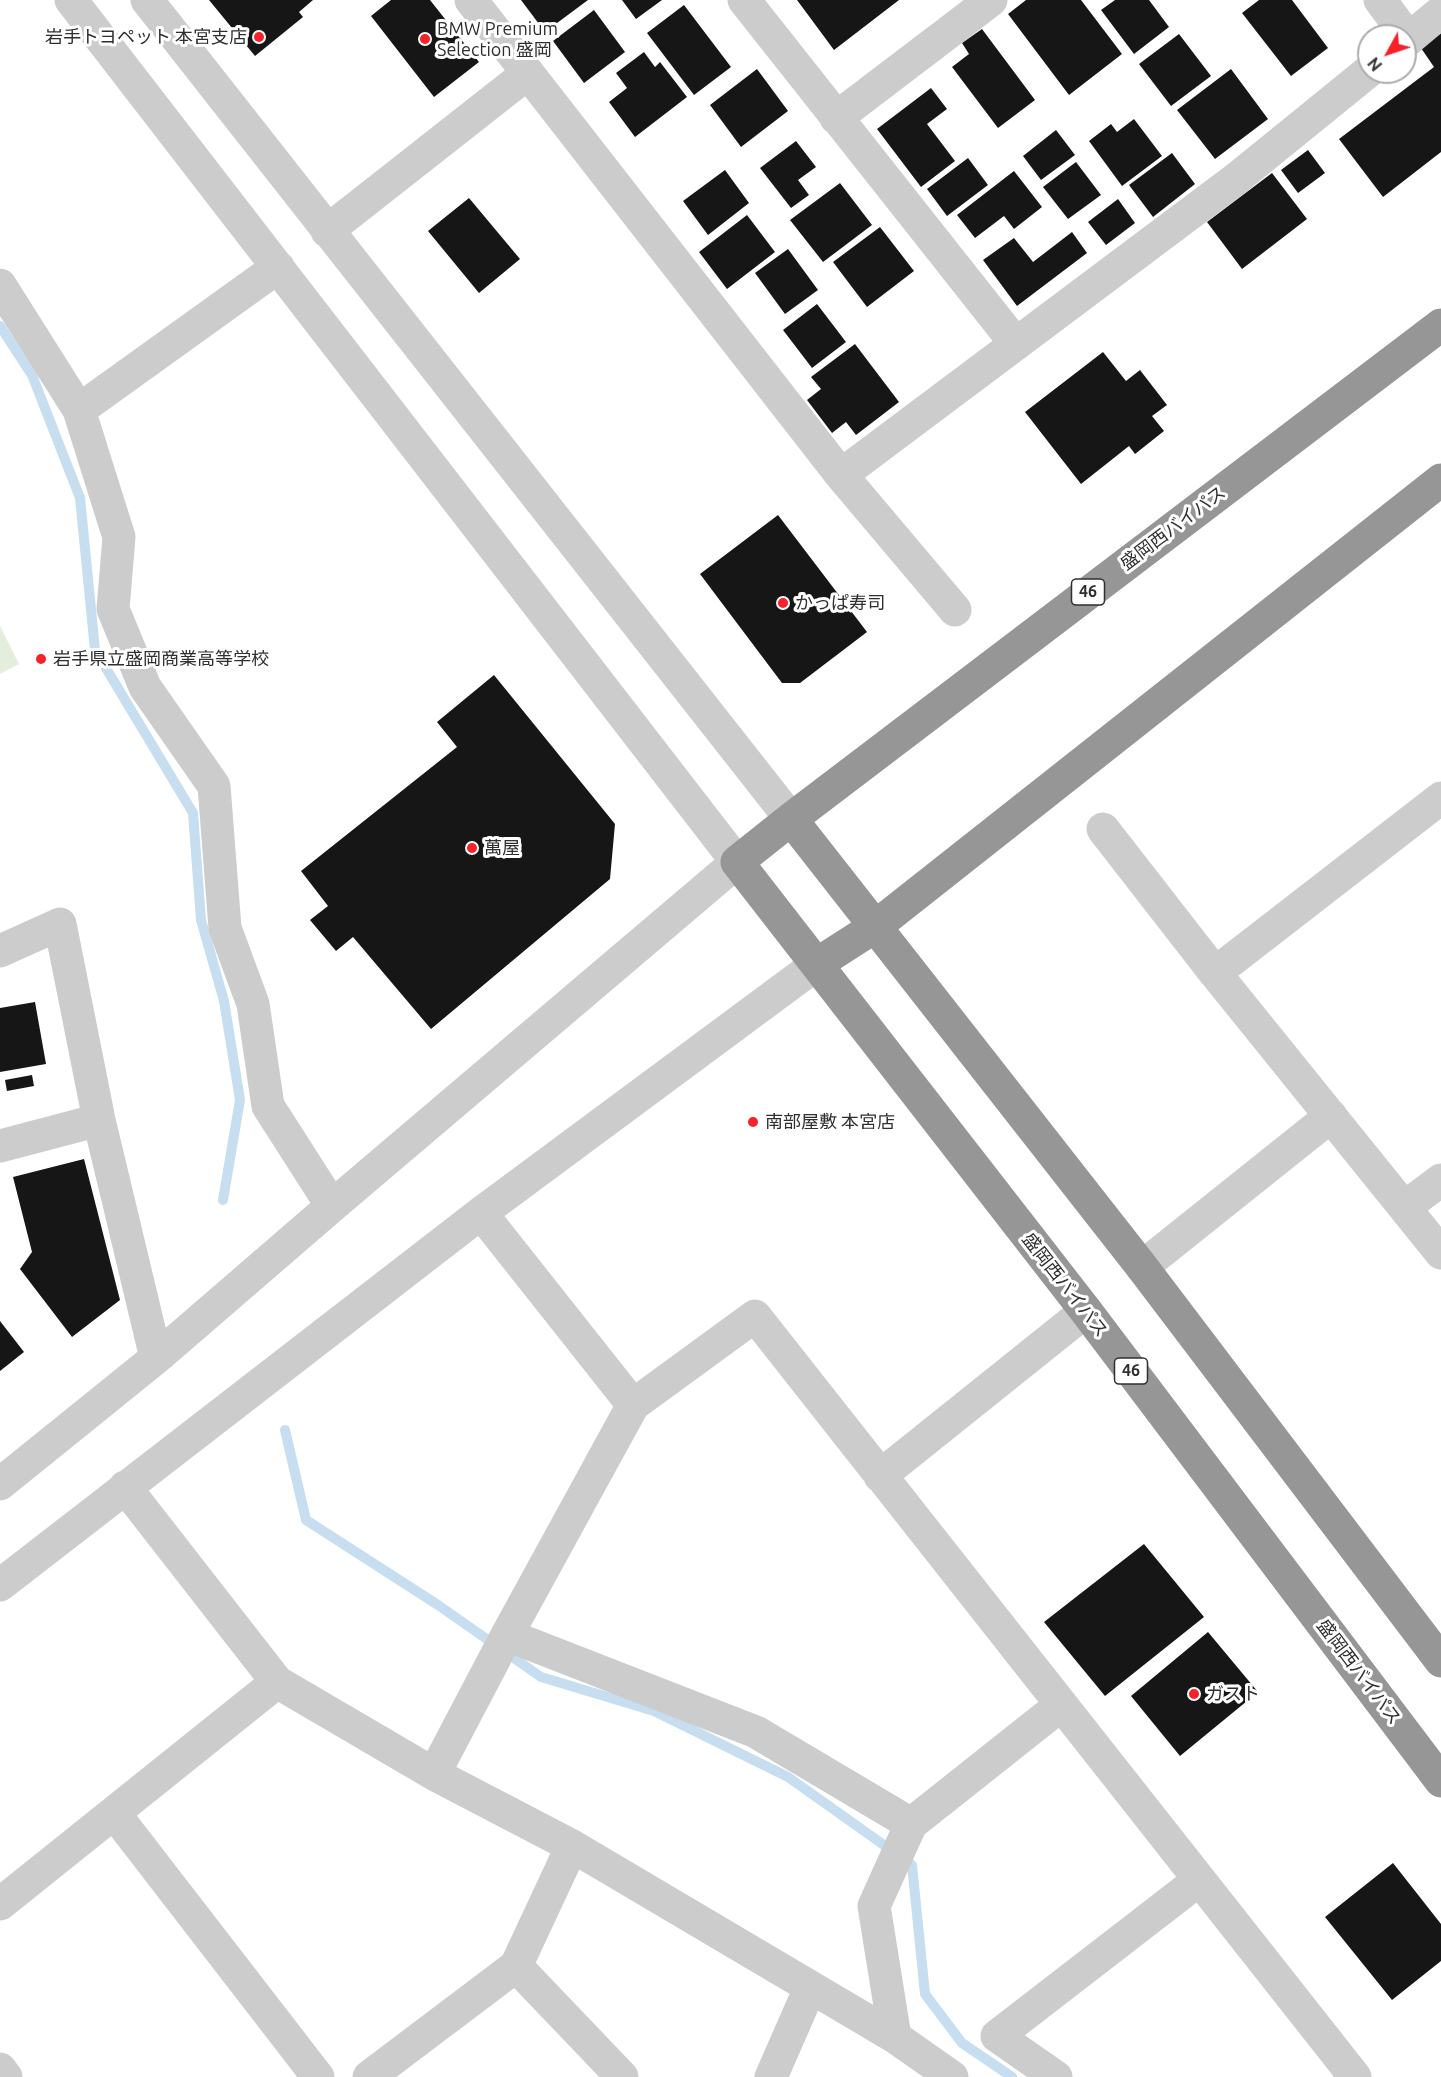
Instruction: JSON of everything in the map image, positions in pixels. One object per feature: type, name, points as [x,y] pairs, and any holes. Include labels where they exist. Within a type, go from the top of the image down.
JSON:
[{"type":"highway","name":"盛岡西バイパス","points":[[1441,325],[737,862],[1086,1311],[1441,1781]]},
{"type":"highway","points":[[818,964],[876,926],[1441,480]]},
{"type":"highway","points":[[791,819],[1142,1267],[1441,1661]]},
{"type":"street","points":[[0,1484],[156,1358],[737,862],[71,0]]},
{"type":"street","points":[[147,0],[791,819]]},
{"type":"street","points":[[471,0],[841,476],[955,610]]},
{"type":"street","points":[[744,0],[1016,344]]},
{"type":"street","points":[[836,118],[991,0]]},
{"type":"street","points":[[1380,0],[1396,24]]},
{"type":"street","points":[[1417,32],[1441,12]]},
{"type":"street","points":[[327,231],[528,73]]},
{"type":"street","points":[[841,476],[1236,179],[1357,81]]},
{"type":"street","points":[[79,410],[278,267]]},
{"type":"street","points":[[0,285],[79,410],[120,537],[113,609],[145,687],[214,786],[225,928],[253,1004],[268,1106],[332,1206]]},
{"type":"street","points":[[1215,973],[1441,798]]},
{"type":"street","points":[[1103,829],[1215,973],[1441,1253]]},
{"type":"street","points":[[0,951],[60,924],[99,1120],[156,1358]]},
{"type":"street","points":[[0,1584],[482,1213],[818,964]]},
{"type":"street","points":[[1142,1267],[1331,1116]]},
{"type":"street","points":[[0,1146],[99,1120]]},
{"type":"street","points":[[1405,1207],[1441,1180]]},
{"type":"street","points":[[482,1213],[633,1405]]},
{"type":"street","points":[[880,1476],[1086,1311]]},
{"type":"street","points":[[434,1774],[633,1405],[755,1317],[1354,2077]]},
{"type":"street","points":[[125,1487],[277,1682],[434,1774],[572,1846],[895,2037],[948,2076]]},
{"type":"street","points":[[507,1635],[756,1732],[911,1824]]},
{"type":"street","points":[[0,1904],[277,1682]]},
{"type":"street","points":[[895,2037],[874,1906],[911,1824],[1061,1705]]},
{"type":"street","points":[[114,1813],[318,2077]]},
{"type":"street","points":[[369,2077],[516,1966],[572,1846]]},
{"type":"street","points":[[1056,2077],[997,2036],[1199,1881]]},
{"type":"street","points":[[516,1966],[622,2077]]},
{"type":"street","points":[[771,2077],[810,1988]]},
{"type":"street","points":[[0,2069],[6,2077]]},
{"type":"green space","points":[[0,626],[19,664],[0,674]]},
{"type":"building","name":"岩手トヨペット 本宮支店","points":[[209,0],[313,0],[299,12],[303,17],[255,56]]},
{"type":"building","name":"BMW Premium Selection 盛岡","points":[[391,0],[430,0],[479,62],[434,97],[371,16]]},
{"type":"building","points":[[521,0],[588,0],[545,32]]},
{"type":"building","points":[[622,0],[662,0],[636,19]]},
{"type":"building","points":[[797,0],[899,0],[834,50]]},
{"type":"building","points":[[1026,0],[1081,0],[1122,54],[1069,95],[1008,14]]},
{"type":"building","points":[[1115,0],[1149,0],[1169,27],[1134,54],[1101,10]]},
{"type":"building","points":[[1259,0],[1292,0],[1328,48],[1291,76],[1242,13]]},
{"type":"building","points":[[684,5],[731,67],[694,95],[647,33]]},
{"type":"building","points":[[594,10],[625,52],[584,83],[553,41]]},
{"type":"building","points":[[982,29],[1035,100],[998,128],[952,67],[969,54],[962,43]]},
{"type":"building","points":[[1441,33],[1441,152],[1383,197],[1339,139],[1412,84],[1417,84],[1417,80],[1434,67],[1421,48]]},
{"type":"building","points":[[1179,34],[1211,76],[1171,106],[1139,64]]},
{"type":"building","points":[[644,52],[655,67],[660,62],[687,97],[635,137],[609,102],[627,88],[616,73]]},
{"type":"building","points":[[757,69],[788,111],[741,147],[710,105]]},
{"type":"building","points":[[1231,69],[1268,119],[1215,159],[1177,110]]},
{"type":"building","points":[[931,88],[947,109],[927,124],[955,161],[921,187],[877,129]]},
{"type":"building","points":[[1134,119],[1162,156],[1122,186],[1089,141],[1111,124],[1117,132]]},
{"type":"building","points":[[1056,130],[1075,155],[1041,180],[1023,156]]},
{"type":"building","points":[[796,141],[816,167],[798,180],[809,195],[791,208],[760,168]]},
{"type":"building","points":[[1308,150],[1325,173],[1298,193],[1281,170]]},
{"type":"building","points":[[1172,153],[1195,184],[1153,217],[1129,185]]},
{"type":"building","points":[[968,158],[988,185],[947,216],[927,189]]},
{"type":"building","points":[[1076,162],[1101,195],[1068,219],[1043,187]]},
{"type":"building","points":[[725,170],[749,203],[708,235],[683,201]]},
{"type":"building","points":[[1014,171],[1042,207],[1014,229],[1004,216],[975,238],[957,215]]},
{"type":"building","points":[[1272,173],[1307,219],[1242,269],[1207,222]]},
{"type":"building","points":[[840,183],[872,225],[823,262],[790,220]]},
{"type":"building","points":[[469,198],[520,259],[479,293],[428,231]]},
{"type":"building","points":[[1118,199],[1135,223],[1106,245],[1088,222]]},
{"type":"building","points":[[747,215],[775,252],[727,289],[699,252]]},
{"type":"building","points":[[880,227],[914,271],[867,307],[833,262]]},
{"type":"building","points":[[1072,232],[1087,253],[1017,306],[983,260],[1014,238],[1033,262]]},
{"type":"building","points":[[788,249],[818,290],[785,314],[755,273]]},
{"type":"building","points":[[817,304],[846,342],[812,368],[783,330]]},
{"type":"building","points":[[855,344],[899,402],[856,435],[846,422],[832,433],[807,400],[821,389],[811,377]]},
{"type":"building","points":[[1103,352],[1126,381],[1140,370],[1167,405],[1152,416],[1164,431],[1135,454],[1129,446],[1081,484],[1025,412]]},
{"type":"building","name":"かっぱ寿司","points":[[778,515],[867,632],[800,683],[782,683],[700,574]]},
{"type":"building","name":"萬屋","points":[[494,675],[615,824],[610,879],[431,1029],[353,937],[336,951],[310,920],[328,906],[301,871],[457,747],[437,722]]},
{"type":"building","points":[[35,1002],[46,1064],[0,1072],[0,1008]]},
{"type":"building","points":[[32,1075],[34,1086],[7,1091],[5,1080]]},
{"type":"building","points":[[84,1159],[120,1300],[72,1337],[20,1269],[32,1252],[13,1177]]},
{"type":"building","points":[[0,1321],[24,1352],[0,1371]]},
{"type":"building","points":[[1144,1544],[1204,1617],[1105,1696],[1044,1622]]},
{"type":"building","name":"ガスト","points":[[1208,1632],[1258,1692],[1180,1756],[1131,1696]]},
{"type":"building","points":[[1393,1863],[1441,1924],[1441,1961],[1392,2000],[1325,1917]]},
{"type":"waterway","points":[[0,326],[32,375],[80,498],[95,650],[193,813],[201,920],[224,1001],[240,1100],[223,1200]]},
{"type":"waterway","points":[[285,1430],[306,1520],[438,1605],[541,1677],[654,1711],[788,1777],[912,1865],[925,1994],[962,2043],[1012,2077]]},
{"type":"place","name":"岩手トヨペット 本宮支店","points":[[259,37]]},
{"type":"place","name":"BMW Premium Selection 盛岡","points":[[425,39]]},
{"type":"place","name":"かっぱ寿司","points":[[783,603]]},
{"type":"place","name":"岩手県立盛岡商業高等学校","points":[[41,659]]},
{"type":"place","name":"萬屋","points":[[472,848]]},
{"type":"place","name":"南部屋敷 本宮店","points":[[753,1122]]},
{"type":"place","name":"ガスト","points":[[1194,1694]]}]
